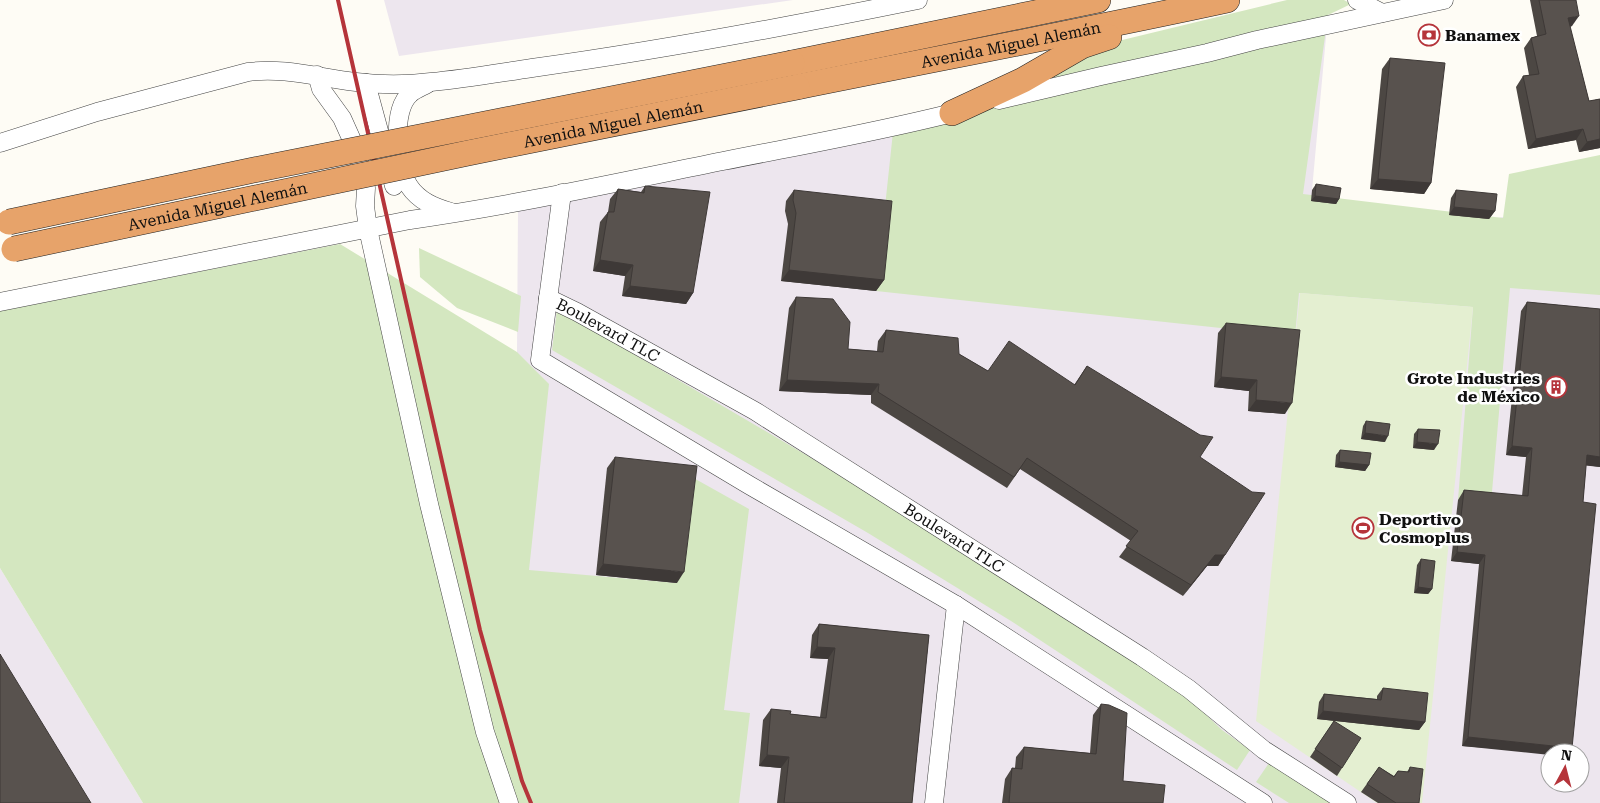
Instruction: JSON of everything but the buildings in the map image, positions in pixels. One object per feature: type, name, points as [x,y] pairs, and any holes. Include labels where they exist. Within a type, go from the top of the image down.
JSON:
[{"type":"highway","name":"Avenida Miguel Alemán","points":[[7,250],[468,153],[1098,0]]},
{"type":"highway","name":"Avenida Miguel Alemán","points":[[5,223],[249,171],[1227,0]]},
{"type":"highway","points":[[952,113],[1023,80],[1082,46],[1128,30],[1237,0]]},
{"type":"street","points":[[0,143],[97,112],[248,72],[264,70],[282,71],[384,85],[431,82],[625,55],[918,0]]},
{"type":"street","points":[[1357,0],[1382,13]]},
{"type":"street","points":[[0,302],[410,220],[562,193],[864,134],[1100,76],[1444,0]]},
{"type":"street","points":[[317,75],[321,89],[342,118],[355,147],[366,188],[365,206],[368,229],[429,504],[485,732],[509,803]]},
{"type":"street","points":[[431,82],[410,93],[404,100],[399,114],[400,156],[406,179],[415,193],[432,206],[456,213]]},
{"type":"street","points":[[366,83],[394,186]]},
{"type":"street","points":[[562,193],[540,360],[748,485],[956,606],[1263,803]]},
{"type":"street","name":"Boulevard TLC","points":[[548,298],[577,312],[764,416],[1166,672],[1264,750],[1346,803]]},
{"type":"street","points":[[934,803],[956,606]]},
{"type":"shaded area","points":[[384,0],[793,0],[399,56]]},
{"type":"shaded area","points":[[1328,15],[1311,201],[1489,219],[1600,203],[1600,803],[579,803],[494,546],[517,352],[518,210]]},
{"type":"shaded area","points":[[0,568],[143,803],[0,803]]},
{"type":"green space","points":[[1287,0],[1344,0],[1351,4],[1328,15],[1303,194],[1503,218],[1509,174],[1600,155],[1600,295],[1510,288],[1491,503],[1458,500],[1473,307],[1299,293],[1295,336],[876,291],[893,132],[1085,49]]},
{"type":"green space","points":[[340,244],[517,352],[549,384],[529,570],[677,583],[690,476],[749,509],[724,710],[750,713],[739,803],[143,803],[0,568],[0,311]]},
{"type":"green space","points":[[419,248],[521,296],[518,332],[457,308],[420,277]]},
{"type":"green space","name":"Deportivo Cosmoplus","points":[[1300,293],[1473,307],[1422,803],[1377,803],[1256,721]]},
{"type":"green space","points":[[557,309],[808,456],[1170,680],[1222,730],[1250,750],[1237,770],[1011,621],[868,533],[552,350]]},
{"type":"green space","points":[[1269,763],[1331,803],[1289,803],[1256,782]]},
{"type":"railway","points":[[338,0],[480,630],[522,781],[531,803]]},
{"type":"place","name":"Banamex","points":[[1429,35]]},
{"type":"place","name":"Grote Industries de México","points":[[1556,387]]},
{"type":"place","name":"Deportivo Cosmoplus","points":[[1363,528]]}]
